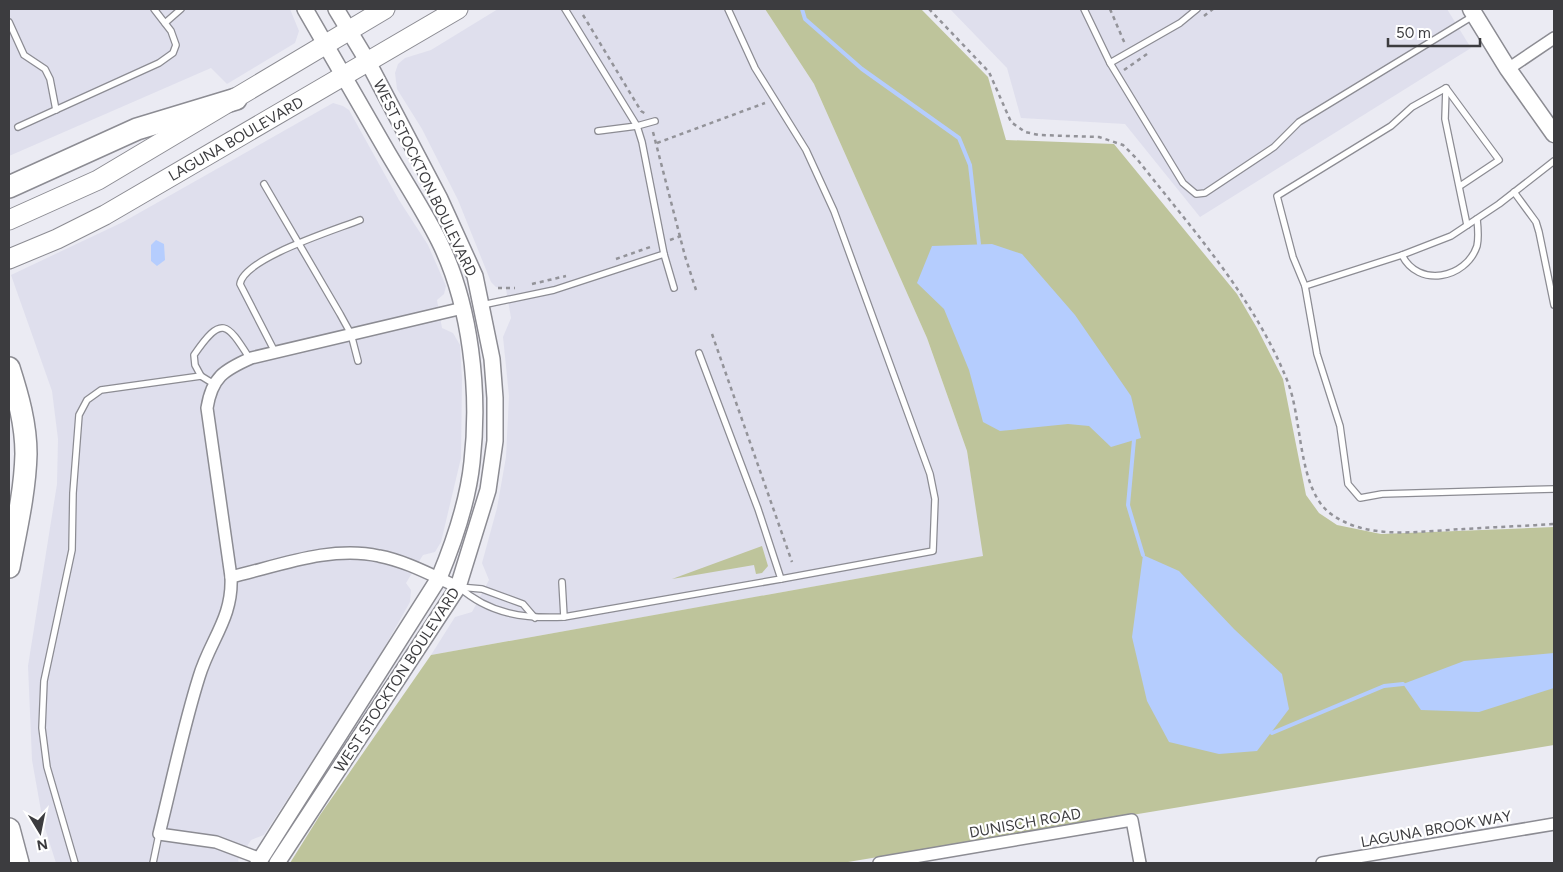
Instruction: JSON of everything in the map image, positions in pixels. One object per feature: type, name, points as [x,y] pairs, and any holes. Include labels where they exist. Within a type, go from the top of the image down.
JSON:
[{"type":"highway","points":[[9,187],[137,129],[236,99]]},
{"type":"highway","points":[[9,368],[23,421],[26,452],[18,518],[9,567]]},
{"type":"highway","points":[[9,829],[18,863]]},
{"type":"main road","points":[[9,220],[98,180],[236,99],[348,29],[385,9]]},
{"type":"main road","name":"LAGUNA BOULEVARD","points":[[9,258],[57,239],[105,216],[458,9]]},
{"type":"main road","points":[[1473,12],[1508,69],[1554,134]]},
{"type":"street","name":"WEST STOCKTON BOULEVARD","points":[[260,861],[439,578],[452,545],[468,487],[472,463],[475,405],[473,362],[463,308],[440,242],[305,9]]},
{"type":"street","name":"WEST STOCKTON BOULEVARD","points":[[277,863],[458,586],[486,499],[495,441],[495,398],[492,359],[475,276],[457,234],[368,62],[336,9]]},
{"type":"street","points":[[1508,69],[1554,38]]},
{"type":"street","points":[[260,861],[216,842],[159,834],[199,676],[226,620],[232,590],[208,424],[207,408],[214,384],[232,366],[250,359],[463,308]]},
{"type":"street","points":[[231,576],[339,553],[380,556],[458,586]]},
{"type":"street","name":"DUNISCH ROAD","points":[[878,863],[1132,820],[1140,863]]},
{"type":"street","name":"LAGUNA BROOK WAY","points":[[1322,863],[1554,824]]},
{"type":"lane","points":[[18,127],[163,62],[173,53],[176,45],[172,31],[154,9]]},
{"type":"lane","points":[[165,23],[180,9]]},
{"type":"lane","points":[[458,586],[473,600],[515,616],[534,618],[564,617],[933,551],[935,499],[930,474],[834,210],[806,150],[755,68],[728,9]]},
{"type":"lane","points":[[1084,9],[1110,63],[1183,183],[1196,194],[1205,194],[1274,147],[1299,122],[1473,12]]},
{"type":"lane","points":[[1110,63],[1180,23],[1197,9]]},
{"type":"lane","points":[[568,10],[637,126],[642,142],[664,254],[674,288]]},
{"type":"lane","points":[[9,22],[24,55],[45,69],[50,79],[56,110]]},
{"type":"lane","points":[[1446,88],[1499,160],[1460,186]]},
{"type":"lane","points":[[1446,88],[1445,119],[1468,225]]},
{"type":"lane","points":[[1446,88],[1412,107],[1391,126],[1277,196],[1293,257],[1305,286],[1316,354],[1340,426],[1348,484],[1360,498],[1382,494],[1554,489]]},
{"type":"lane","points":[[598,131],[637,126],[655,121]]},
{"type":"lane","points":[[1305,286],[1402,255],[1451,236],[1477,219],[1554,161]]},
{"type":"lane","points":[[264,184],[351,334],[358,361]]},
{"type":"lane","points":[[1514,192],[1536,222],[1551,279],[1554,305]]},
{"type":"lane","points":[[1402,255],[1408,267],[1420,274],[1447,275],[1460,268],[1470,259],[1479,233],[1477,219]]},
{"type":"lane","points":[[275,352],[240,284],[241,278],[251,267],[299,243],[360,220]]},
{"type":"lane","points":[[482,305],[554,290],[664,254]]},
{"type":"lane","points":[[214,384],[201,376],[195,365],[194,355],[215,329],[222,327],[232,331],[250,359]]},
{"type":"lane","points":[[699,353],[758,509],[781,579]]},
{"type":"lane","points":[[75,863],[47,767],[42,728],[44,681],[72,550],[73,493],[79,415],[87,400],[101,390],[201,376]]},
{"type":"lane","points":[[562,582],[564,617]]},
{"type":"lane","points":[[458,586],[482,589],[523,604],[534,618]]},
{"type":"lane","points":[[153,863],[159,834]]},
{"type":"path","points":[[929,9],[989,72],[1011,122],[1025,132],[1039,135],[1099,138],[1122,145],[1137,159],[1232,279],[1260,324],[1288,381],[1296,411],[1308,479],[1320,503],[1332,515],[1363,529],[1392,533],[1554,524]]},
{"type":"path","points":[[1110,9],[1134,62]]},
{"type":"path","points":[[583,15],[640,112],[646,114]]},
{"type":"path","points":[[657,143],[765,103]]},
{"type":"path","points":[[653,132],[696,290]]},
{"type":"path","points":[[608,262],[680,236]]},
{"type":"path","points":[[528,285],[575,273]]},
{"type":"path","points":[[498,288],[519,288]]},
{"type":"path","points":[[712,334],[792,562]]},
{"type":"shaded area","points":[[9,9],[290,9],[299,31],[295,43],[227,84],[211,68],[9,156]]},
{"type":"shaded area","points":[[498,9],[765,9],[814,84],[927,338],[967,451],[984,556],[431,655],[455,617],[472,612],[489,580],[482,563],[497,508],[506,457],[509,396],[503,337],[511,318],[506,289],[496,287],[491,282],[458,200],[422,129],[397,89],[395,73],[398,64],[405,58],[431,50]]},
{"type":"shaded area","points":[[950,9],[1447,9],[1471,48],[1200,217],[1125,124],[1021,118],[1007,68]]},
{"type":"shaded area","points":[[333,103],[349,110],[399,200],[428,245],[446,286],[444,294],[437,300],[442,328],[453,333],[460,345],[462,379],[461,458],[441,542],[435,552],[423,555],[406,583],[411,590],[410,602],[375,664],[264,835],[251,840],[238,860],[239,863],[56,863],[43,822],[32,760],[28,666],[57,484],[58,439],[52,391],[11,275],[123,222]]},
{"type":"green space","points":[[765,9],[921,9],[988,77],[1006,140],[1114,144],[1237,294],[1257,328],[1283,379],[1306,495],[1319,513],[1337,525],[1381,534],[1554,527],[1554,745],[842,863],[290,863],[320,815],[431,655],[983,556],[967,451],[927,338],[814,84]]},
{"type":"green space","points":[[762,546],[768,566],[762,573],[756,574],[754,565],[672,579]]},
{"type":"water","points":[[156,240],[164,244],[165,260],[157,266],[151,261],[151,245]]},
{"type":"water","points":[[992,244],[1022,254],[1075,315],[1131,396],[1141,438],[1111,447],[1089,426],[1068,424],[1000,431],[983,422],[969,370],[944,309],[917,283],[932,246]]},
{"type":"water","points":[[1143,555],[1179,571],[1234,629],[1282,674],[1289,709],[1257,751],[1219,754],[1169,742],[1147,701],[1132,637]]},
{"type":"water","points":[[1554,653],[1554,688],[1479,712],[1421,710],[1403,684],[1464,661]]},
{"type":"waterway","points":[[802,9],[805,19],[862,69],[959,138],[970,165],[979,244]]},
{"type":"waterway","points":[[1134,440],[1128,505],[1143,555]]},
{"type":"waterway","points":[[1272,733],[1384,686],[1403,684]]}]
